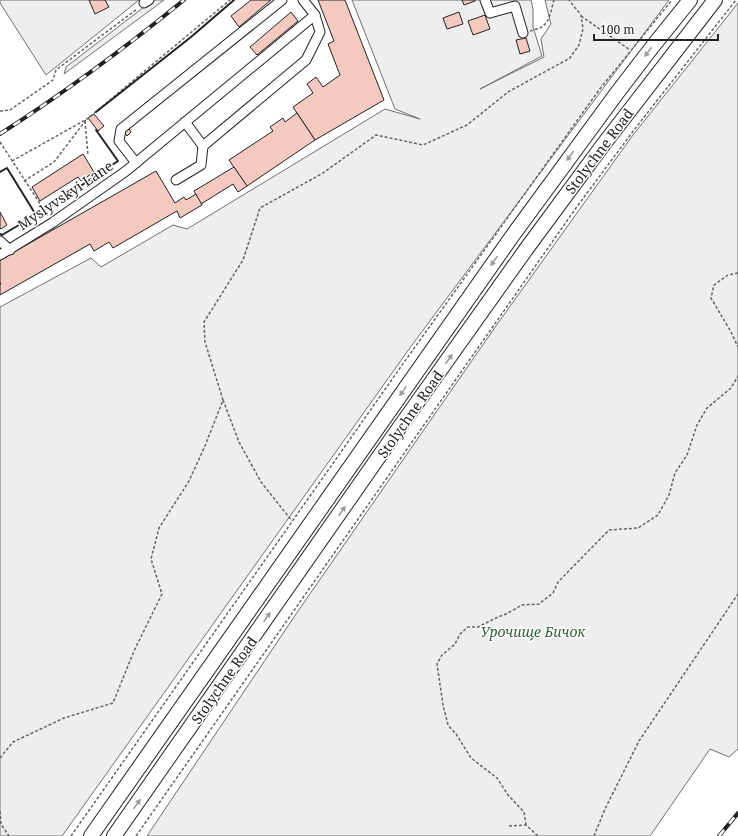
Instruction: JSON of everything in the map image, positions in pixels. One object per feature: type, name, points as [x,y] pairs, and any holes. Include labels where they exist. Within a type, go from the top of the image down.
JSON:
[{"type":"highway","name":"Stolychne Road","points":[[90,836],[513,235],[622,87],[690,0]]},
{"type":"highway","name":"Stolychne Road","points":[[114,836],[399,428],[527,248],[603,145],[715,0]]},
{"type":"street","points":[[136,163],[119,141],[121,128],[282,0]]},
{"type":"street","points":[[203,146],[306,60],[320,32],[315,15],[303,0]]},
{"type":"street","points":[[485,0],[490,13],[515,6],[523,33]]},
{"type":"street","name":"Myslyvskyi Lane","points":[[0,255],[52,223],[126,171],[315,15]]},
{"type":"street","points":[[176,180],[201,165],[203,146],[185,122]]},
{"type":"street","points":[[0,241],[10,250]]},
{"type":"path","points":[[24,181],[54,162],[87,119],[230,0]]},
{"type":"path","points":[[523,33],[540,28],[547,21],[554,0]]},
{"type":"path","points":[[569,0],[581,15],[630,50]]},
{"type":"path","points":[[71,836],[400,368],[599,90],[672,0]]},
{"type":"path","points":[[136,836],[576,208],[639,123],[736,0]]},
{"type":"path","points":[[0,111],[10,110],[53,80],[56,70],[147,1]]},
{"type":"path","points":[[292,521],[262,482],[239,442],[205,342],[204,322],[243,260],[260,208],[323,173],[376,135],[422,145],[468,124],[508,92],[570,58],[579,45],[583,29],[581,15]]},
{"type":"path","points":[[12,161],[87,119]]},
{"type":"path","points":[[85,121],[88,155]]},
{"type":"path","points":[[0,142],[52,223]]},
{"type":"path","points":[[738,273],[728,275],[714,284],[711,298],[738,347]]},
{"type":"path","points":[[538,836],[526,825],[524,812],[508,796],[498,778],[470,758],[456,734],[448,725],[443,706],[436,664],[442,655],[455,644],[460,634],[468,627],[478,627],[522,605],[539,604],[552,593],[558,582],[609,530],[638,528],[658,515],[669,496],[675,473],[687,455],[697,425],[707,408],[731,388],[738,376]]},
{"type":"path","points":[[0,758],[13,742],[64,718],[113,703],[134,650],[162,594],[151,560],[159,528],[189,481],[224,400]]},
{"type":"path","points":[[594,836],[605,809],[639,741],[738,594]]},
{"type":"path","points":[[0,812],[1,824],[9,836]]},
{"type":"path","points":[[509,826],[526,825]]},
{"type":"green space","points":[[0,0],[139,0],[46,75],[0,3]]},
{"type":"green space","points":[[153,0],[164,0],[64,74],[66,67]]},
{"type":"green space","points":[[352,0],[531,0],[533,9],[533,27],[542,56],[480,89],[544,57],[541,39],[551,24],[545,0],[669,0],[412,345],[62,836],[0,836],[0,307],[91,258],[101,267],[173,225],[187,229],[385,109],[420,119],[395,109]]},
{"type":"green space","name":"Урочище Бичок","points":[[738,3],[738,749],[729,757],[710,749],[650,836],[147,836],[296,614],[498,323],[633,135]]},
{"type":"building","points":[[89,0],[105,0],[109,7],[95,14]]},
{"type":"building","points":[[251,0],[271,0],[239,27],[231,16]]},
{"type":"building","points":[[318,0],[345,0],[384,100],[315,140],[293,107],[313,93],[307,84],[316,77],[323,87],[340,75],[328,44],[334,41]]},
{"type":"building","points":[[462,0],[475,0],[475,1],[464,5]]},
{"type":"building","points":[[291,12],[298,21],[257,55],[250,47]]},
{"type":"building","points":[[459,12],[463,24],[447,29],[443,18]]},
{"type":"building","points":[[485,15],[490,29],[473,35],[468,21]]},
{"type":"building","points":[[526,38],[530,51],[520,54],[516,40]]},
{"type":"building","points":[[297,113],[315,140],[247,186],[229,160],[273,131],[270,127],[283,118],[285,122]]},
{"type":"building","points":[[94,114],[104,126],[98,131],[88,118]]},
{"type":"building","points":[[128,127],[131,132],[127,136],[123,131]]},
{"type":"building","points":[[83,154],[94,172],[81,181],[78,177],[40,201],[32,187]]},
{"type":"building","points":[[234,167],[247,186],[238,192],[233,184],[201,204],[194,191]]},
{"type":"building","points":[[156,171],[175,203],[184,197],[186,200],[196,194],[202,205],[180,218],[177,211],[113,248],[109,242],[94,251],[90,244],[0,295],[0,260]]},
{"type":"building","points":[[0,212],[7,225],[1,229],[0,228]]},
{"type":"railway","points":[[0,134],[94,70],[184,0]]},
{"type":"railway","points":[[719,836],[738,813]]},
{"type":"wall","points":[[96,112],[191,37],[234,0]]},
{"type":"wall","points":[[46,209],[118,161],[96,130]]},
{"type":"wall","points":[[0,172],[7,168],[36,215],[2,235],[0,234]]}]
